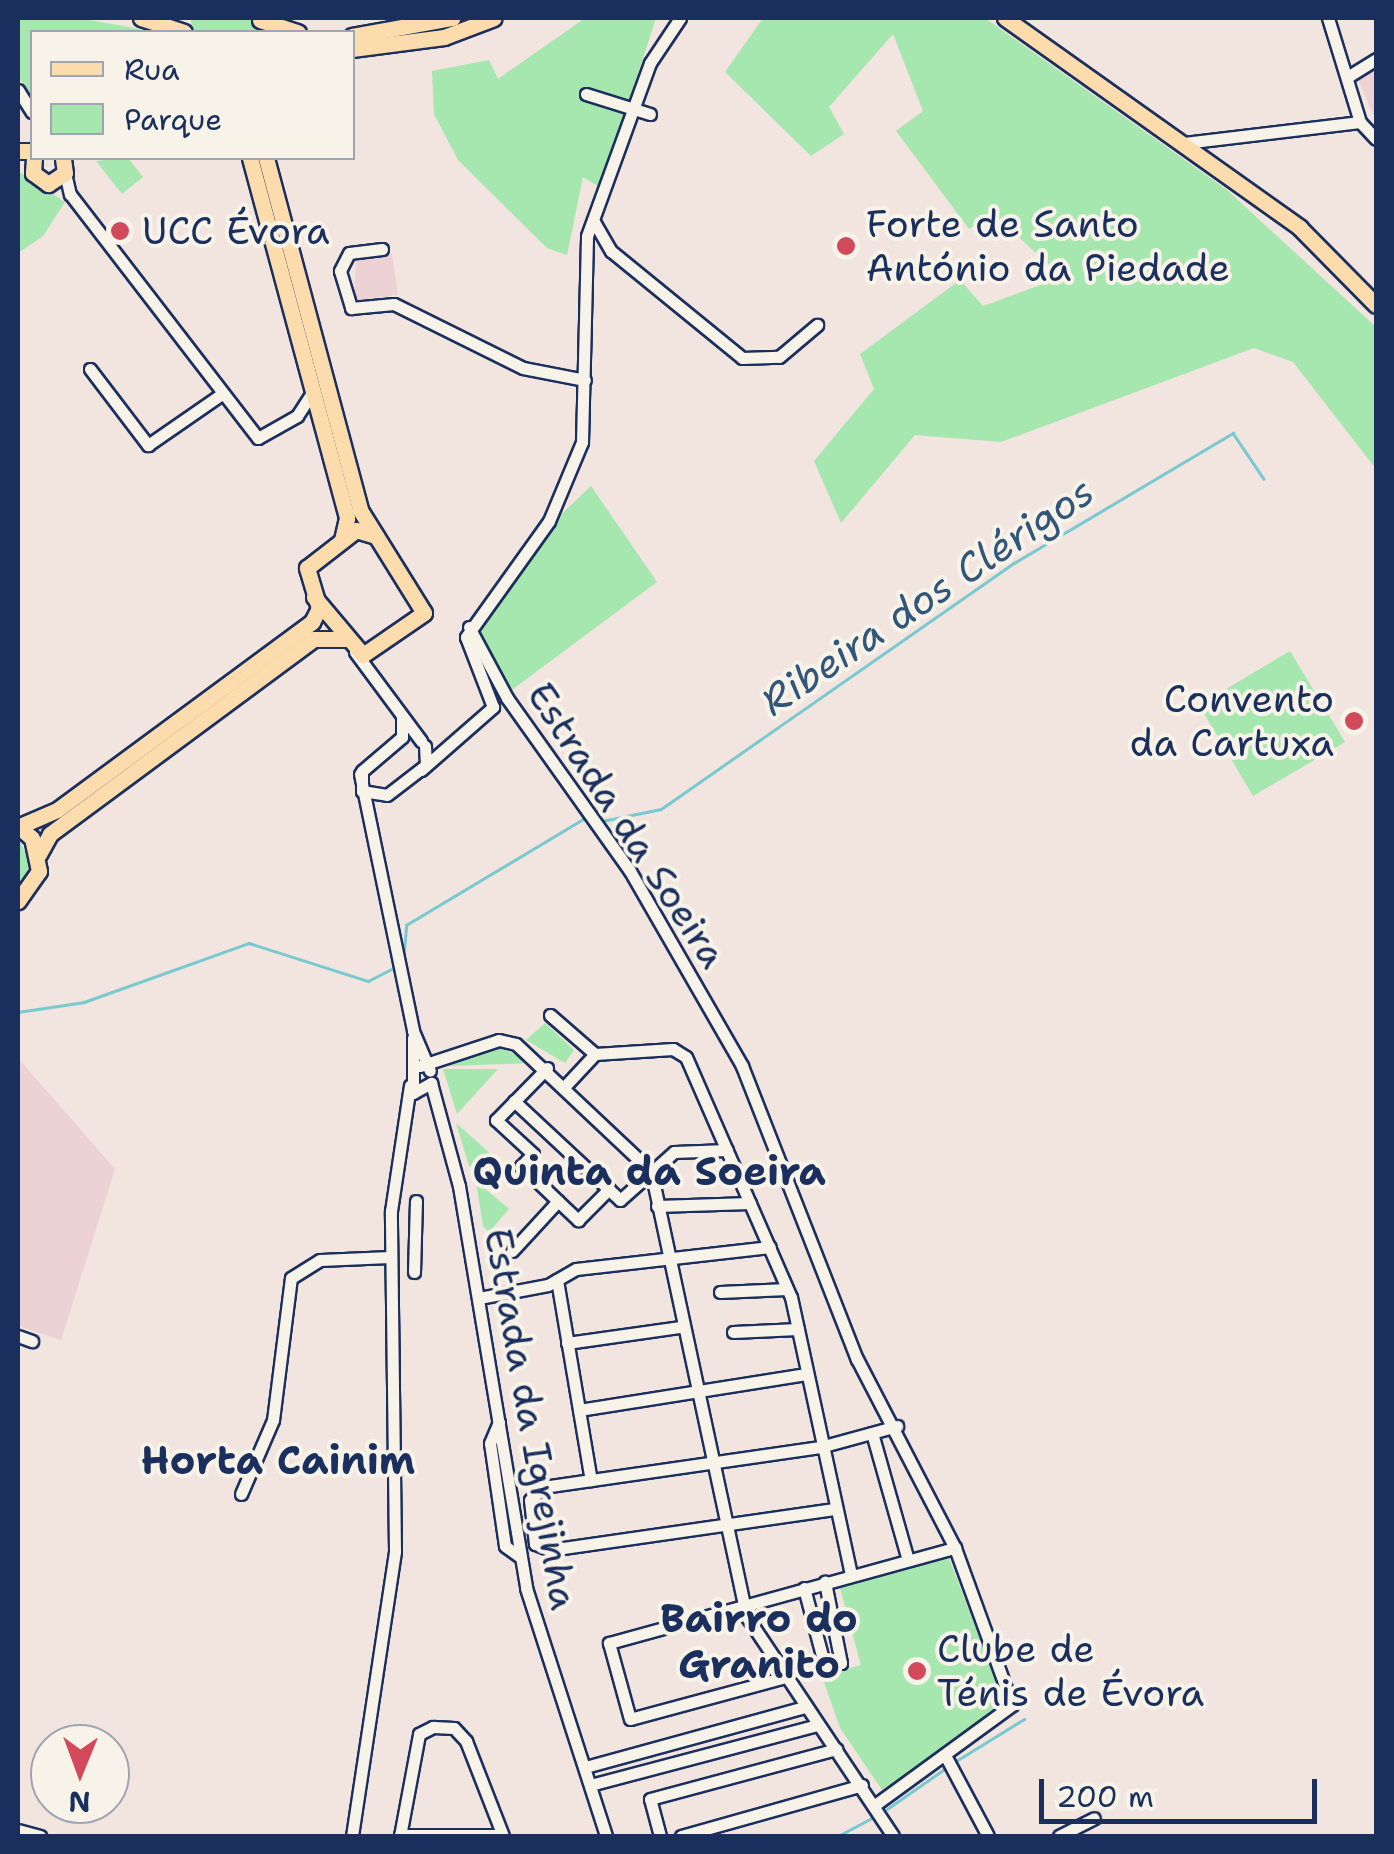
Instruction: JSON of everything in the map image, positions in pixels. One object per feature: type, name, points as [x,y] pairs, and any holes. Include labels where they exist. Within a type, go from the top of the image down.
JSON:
[{"type":"main road","points":[[141,18],[178,30]]},
{"type":"main road","points":[[355,35],[452,18]]},
{"type":"main road","points":[[1005,18],[1204,155],[1300,228],[1376,305]]},
{"type":"main road","points":[[355,48],[490,19]]},
{"type":"main road","points":[[261,23],[290,30]]},
{"type":"main road","points":[[18,162],[33,160],[48,184],[68,164]]},
{"type":"main road","points":[[251,160],[348,523],[340,542]]},
{"type":"main road","points":[[18,901],[33,887],[39,854],[50,834],[314,639],[381,649],[424,609],[360,510],[267,160]]},
{"type":"main road","points":[[39,854],[18,826],[57,810],[312,622],[308,568],[362,529],[376,536]]},
{"type":"main road","points":[[311,593],[349,644]]},
{"type":"street","points":[[367,822],[388,795],[450,749],[493,707],[468,660],[469,628],[570,477],[585,380],[587,267],[593,220],[632,108],[680,18]]},
{"type":"street","points":[[1328,18],[1349,76],[1360,122],[1376,139]]},
{"type":"street","points":[[1349,76],[1376,60]]},
{"type":"street","points":[[586,94],[650,114]]},
{"type":"street","points":[[1184,143],[1360,122]]},
{"type":"street","points":[[1204,155],[1225,140]]},
{"type":"street","points":[[68,164],[70,194]]},
{"type":"street","points":[[48,184],[70,194],[258,438],[298,416],[312,391]]},
{"type":"street","points":[[593,220],[611,251],[742,358],[779,357],[816,325]]},
{"type":"street","points":[[382,249],[350,253],[340,271],[351,308],[394,304],[508,362],[585,380]]},
{"type":"street","points":[[587,267],[611,251]]},
{"type":"street","points":[[90,369],[148,445],[223,393]]},
{"type":"street","points":[[298,416],[321,423]]},
{"type":"street","name":"Estrada da Soeira","points":[[469,628],[506,698],[630,870],[742,1066],[857,1358],[897,1426],[956,1548],[1012,1705],[983,1734],[946,1757]]},
{"type":"street","points":[[349,644],[423,743],[422,770]]},
{"type":"street","points":[[376,680],[381,649]]},
{"type":"street","points":[[360,774],[397,741],[402,717]]},
{"type":"street","points":[[397,741],[450,749]]},
{"type":"street","points":[[360,774],[366,794],[388,795]]},
{"type":"street","points":[[360,774],[422,1073],[421,1096],[408,1116]]},
{"type":"street","points":[[550,1014],[596,1054],[680,1052],[788,1289],[820,1448],[852,1575]]},
{"type":"street","points":[[352,1836],[395,1551],[390,1256],[408,1116],[422,1073],[498,1040],[547,1068],[651,1171],[678,1327],[743,1605],[782,1678],[862,1786],[893,1836]]},
{"type":"street","points":[[566,1085],[596,1054]]},
{"type":"street","points":[[547,1068],[496,1120],[533,1154],[521,1166],[578,1220],[608,1189]]},
{"type":"street","name":"Estrada da Igrejinha","points":[[422,1073],[442,1123],[480,1298],[520,1557],[589,1766],[606,1836]]},
{"type":"street","points":[[421,1096],[442,1123]]},
{"type":"street","points":[[514,1101],[620,1200],[674,1152],[727,1150]]},
{"type":"street","points":[[414,1272],[416,1201]]},
{"type":"street","points":[[512,1251],[558,1201]]},
{"type":"street","points":[[657,1206],[750,1203]]},
{"type":"street","points":[[391,1238],[414,1238]]},
{"type":"street","points":[[480,1298],[665,1254],[770,1248]]},
{"type":"street","points":[[240,1494],[273,1420],[291,1278],[320,1260],[390,1256]]},
{"type":"street","points":[[556,1280],[591,1480]]},
{"type":"street","points":[[720,1292],[788,1289]]},
{"type":"street","points":[[567,1342],[678,1327]]},
{"type":"street","points":[[733,1332],[798,1329]]},
{"type":"street","points":[[18,1336],[32,1341]]},
{"type":"street","points":[[579,1410],[806,1374]]},
{"type":"street","points":[[834,1509],[550,1550],[535,1544],[533,1491],[820,1448],[897,1426]]},
{"type":"street","points":[[872,1433],[908,1560]]},
{"type":"street","points":[[782,1678],[630,1719],[609,1643],[956,1548]]},
{"type":"street","points":[[804,1588],[824,1662],[840,1663],[825,1582]]},
{"type":"street","points":[[589,1766],[806,1707]]},
{"type":"street","points":[[594,1784],[818,1725]]},
{"type":"street","points":[[433,1727],[454,1728],[466,1741],[502,1836],[400,1836],[419,1734],[433,1727]]},
{"type":"street","points":[[660,1836],[650,1800],[836,1749]]},
{"type":"street","points":[[875,1805],[946,1757],[988,1836]]},
{"type":"street","points":[[681,1836],[862,1786]]},
{"type":"street","points":[[1059,1836],[1094,1818]]},
{"type":"street","points":[[18,1830],[40,1836]]},
{"type":"shaded area","points":[[1376,65],[1376,120],[1358,80]]},
{"type":"shaded area","points":[[392,254],[398,295],[354,301],[356,259]]},
{"type":"shaded area","points":[[18,1058],[115,1169],[61,1340],[18,1326]]},
{"type":"green space","points":[[18,18],[79,18],[144,30],[30,30],[30,94],[18,76]]},
{"type":"green space","points":[[191,18],[252,18],[255,30],[192,30]]},
{"type":"green space","points":[[585,18],[656,18],[601,188],[583,177],[567,255],[547,248],[458,160],[434,114],[432,71],[489,60],[498,79]]},
{"type":"green space","points":[[763,18],[985,18],[1227,190],[1376,327],[1376,469],[1293,362],[1254,348],[1001,442],[915,435],[841,523],[814,461],[874,389],[860,354],[960,280],[983,306],[1062,277],[994,214],[969,229],[896,131],[923,111],[893,34],[829,107],[844,134],[811,156],[725,72]]},
{"type":"green space","points":[[130,160],[143,177],[122,194],[96,161]]},
{"type":"green space","points":[[18,171],[65,202],[43,236],[18,253]]},
{"type":"green space","points":[[591,486],[657,582],[509,692],[477,631],[550,525]]},
{"type":"green space","points":[[1290,651],[1345,742],[1253,796],[1199,705]]},
{"type":"green space","points":[[18,837],[31,864],[18,890]]},
{"type":"green space","points":[[545,1023],[574,1050],[565,1063],[526,1040]]},
{"type":"green space","points":[[497,1046],[532,1063],[450,1066],[448,1060]]},
{"type":"green space","points":[[443,1069],[498,1069],[457,1114]]},
{"type":"green space","points":[[456,1123],[493,1156],[478,1173],[469,1166]]},
{"type":"green space","points":[[476,1181],[509,1209],[489,1232],[483,1226]]},
{"type":"green space","name":"Clube de Ténis de Évora","points":[[949,1558],[1006,1707],[882,1790],[840,1728],[822,1676],[861,1665],[840,1588]]},
{"type":"waterway","name":"Ribeira dos Clérigos","points":[[602,821],[661,809],[1014,563],[1233,433],[1264,479]]},
{"type":"waterway","name":"Ribeira dos Clérigos","points":[[403,962],[406,925],[583,819]]},
{"type":"waterway","name":"Ribeira dos Clérigos","points":[[18,1012],[84,1002],[249,943],[368,981],[397,966]]},
{"type":"waterway","points":[[956,1761],[1024,1719]]},
{"type":"waterway","points":[[887,1809],[946,1768]]},
{"type":"waterway","points":[[838,1836],[873,1817]]},
{"type":"place","name":"UCC Évora","points":[[120,231]]},
{"type":"place","name":"Forte de Santo António da Piedade","points":[[846,246]]},
{"type":"place","name":"Convento da Cartuxa","points":[[1354,721]]},
{"type":"place","name":"Clube de Ténis de Évora","points":[[917,1671]]},
{"type":"district","name":"Quinta da Soeira","points":[[649,1171]]},
{"type":"district","name":"Horta Cainim","points":[[278,1460]]},
{"type":"district","name":"Bairro do Granito","points":[[759,1641]]}]
